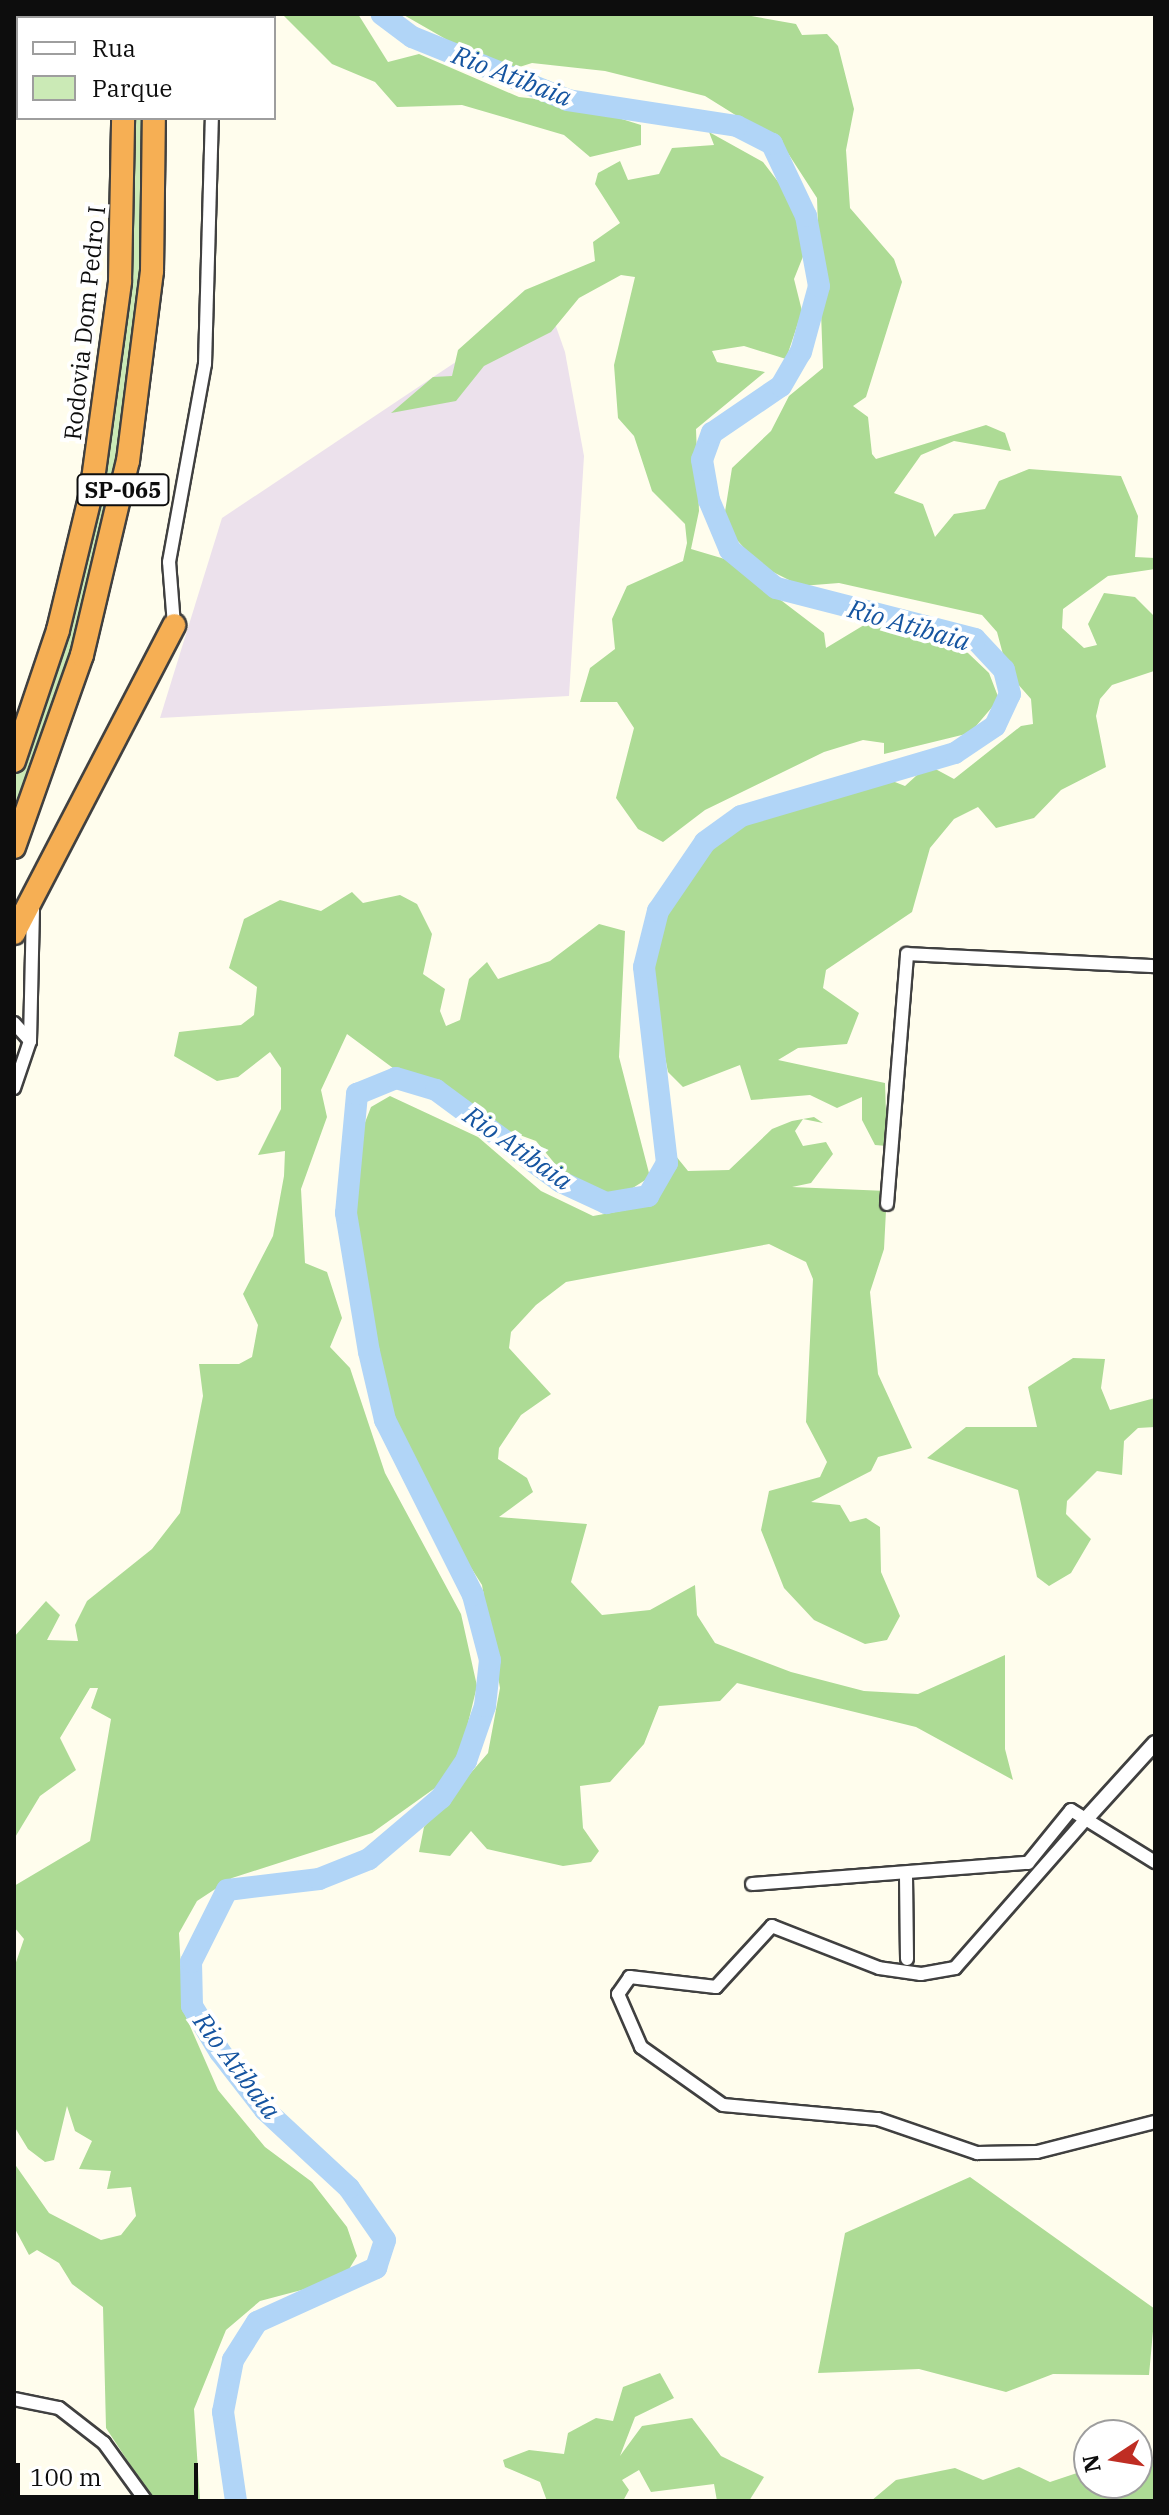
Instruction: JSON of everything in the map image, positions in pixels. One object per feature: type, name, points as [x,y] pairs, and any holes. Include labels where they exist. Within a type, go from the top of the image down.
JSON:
[{"type":"highway","name":"Rodovia Dom Pedro I","points":[[14,761],[58,630],[91,494],[120,281],[123,120]]},
{"type":"highway","name":"SP-065","points":[[14,847],[74,684],[128,461],[152,271],[154,120]]},
{"type":"highway","points":[[14,933],[174,625]]},
{"type":"street","points":[[174,625],[169,562],[205,364],[212,120]]},
{"type":"street","points":[[14,1088],[30,1041],[35,893]]},
{"type":"street","points":[[887,1204],[907,954],[1155,966]]},
{"type":"street","points":[[14,1023],[30,1041]]},
{"type":"street","points":[[1155,1743],[955,1968],[921,1974],[879,1968],[772,1926],[716,1987],[630,1977],[618,1994],[641,2047],[723,2105],[878,2119],[977,2153],[1037,2152],[1155,2122]]},
{"type":"street","points":[[752,1884],[906,1876],[1028,1863],[1071,1810],[1155,1862]]},
{"type":"street","points":[[906,1876],[907,1959]]},
{"type":"street","points":[[14,2399],[59,2408],[104,2443],[146,2501]]},
{"type":"shaded area","points":[[547,301],[565,352],[584,456],[569,696],[160,718],[222,518]]},
{"type":"green space","points":[[282,14],[358,14],[388,62],[419,54],[519,97],[609,107],[612,116],[641,125],[641,145],[590,157],[564,135],[462,105],[397,107],[375,82],[332,64]]},
{"type":"green space","points":[[402,14],[740,14],[796,24],[802,35],[827,34],[838,46],[854,109],[846,150],[850,208],[894,259],[902,282],[866,397],[853,406],[868,417],[872,454],[876,459],[986,425],[1005,433],[1011,451],[954,441],[921,455],[894,493],[923,504],[935,537],[954,514],[985,509],[999,481],[1029,469],[1121,476],[1138,516],[1135,557],[1155,558],[1155,569],[1108,576],[1063,609],[1062,628],[1084,648],[1097,645],[1088,624],[1104,593],[1135,597],[1155,617],[1154,671],[1112,685],[1100,699],[1096,716],[1106,767],[1061,790],[1034,818],[996,828],[978,807],[954,819],[930,848],[912,912],[826,970],[823,988],[859,1013],[847,1044],[798,1048],[778,1060],[885,1083],[887,1146],[875,1145],[862,1120],[862,1097],[837,1108],[810,1095],[751,1100],[740,1065],[683,1087],[668,1072],[651,987],[670,881],[698,847],[770,804],[867,771],[905,786],[928,765],[954,779],[1021,726],[1033,724],[1031,699],[1008,673],[997,632],[982,615],[839,583],[801,586],[759,565],[723,524],[732,468],[771,431],[789,396],[823,368],[817,198],[782,144],[705,96],[605,71],[532,63],[513,69],[484,61]]},
{"type":"green space","points":[[129,120],[146,120],[147,225],[123,445],[71,671],[14,819],[14,781],[83,562]]},
{"type":"green space","points":[[709,132],[763,162],[792,200],[804,254],[794,279],[802,311],[786,359],[744,346],[712,351],[717,362],[765,372],[696,429],[699,511],[691,549],[728,560],[824,633],[826,648],[869,622],[907,623],[968,653],[989,673],[999,699],[970,733],[884,754],[884,743],[863,740],[824,752],[705,810],[663,842],[638,829],[616,798],[634,728],[617,702],[580,702],[590,668],[615,649],[612,619],[627,586],[683,561],[687,543],[685,524],[652,491],[634,436],[618,418],[614,365],[635,277],[621,275],[579,298],[551,332],[484,366],[456,401],[391,413],[433,377],[452,376],[458,350],[525,290],[595,261],[593,242],[620,223],[595,184],[598,173],[620,161],[628,180],[659,174],[672,148],[714,145]]},
{"type":"green space","points":[[352,892],[363,903],[400,895],[417,904],[432,934],[423,974],[445,989],[440,1011],[446,1026],[460,1020],[469,979],[487,962],[498,979],[550,961],[599,924],[625,931],[619,1057],[650,1177],[617,1198],[576,1189],[536,1141],[484,1122],[435,1080],[397,1071],[347,1034],[321,1090],[327,1117],[301,1189],[305,1263],[327,1272],[342,1318],[330,1347],[350,1368],[385,1473],[461,1614],[477,1686],[460,1756],[442,1783],[372,1833],[232,1878],[197,1901],[179,1933],[183,2010],[218,2090],[265,2147],[312,2182],[347,2227],[357,2256],[343,2279],[260,2301],[226,2330],[194,2409],[200,2501],[154,2501],[106,2428],[103,2307],[72,2284],[59,2263],[37,2250],[29,2255],[14,2227],[14,2163],[49,2213],[101,2240],[121,2235],[136,2216],[131,2187],[107,2189],[111,2171],[79,2169],[92,2141],[75,2131],[67,2106],[54,2160],[45,2162],[28,2149],[14,2126],[14,1968],[24,1939],[14,1927],[14,1886],[90,1841],[111,1719],[91,1708],[98,1688],[90,1688],[60,1738],[76,1770],[40,1796],[14,1839],[14,1637],[46,1601],[60,1615],[47,1640],[78,1641],[75,1625],[87,1601],[152,1549],[180,1513],[203,1396],[199,1364],[239,1364],[252,1357],[258,1325],[243,1294],[273,1236],[284,1176],[285,1151],[258,1155],[281,1109],[281,1068],[270,1052],[238,1077],[217,1081],[174,1056],[179,1032],[241,1025],[254,1015],[257,987],[229,968],[244,919],[280,900],[321,911]]},
{"type":"green space","points":[[390,1096],[478,1137],[541,1191],[593,1216],[643,1207],[664,1182],[671,1150],[688,1171],[729,1170],[772,1129],[803,1119],[795,1131],[803,1146],[826,1142],[833,1154],[811,1183],[792,1187],[887,1191],[884,1249],[870,1292],[878,1374],[912,1448],[878,1457],[871,1471],[811,1502],[840,1505],[850,1522],[866,1518],[880,1527],[881,1572],[900,1616],[887,1640],[865,1644],[814,1620],[784,1588],[761,1530],[769,1491],[820,1477],[827,1462],[806,1422],[813,1279],[806,1262],[769,1244],[566,1282],[536,1305],[511,1332],[509,1348],[551,1394],[521,1415],[499,1448],[498,1459],[527,1478],[533,1492],[499,1517],[587,1524],[571,1582],[602,1615],[650,1610],[695,1585],[697,1615],[715,1643],[791,1672],[864,1691],[918,1694],[1005,1655],[1005,1749],[1013,1780],[916,1727],[737,1683],[720,1701],[659,1706],[644,1744],[610,1782],[580,1786],[583,1828],[599,1851],[591,1862],[563,1866],[487,1849],[471,1831],[450,1856],[419,1852],[424,1827],[488,1753],[500,1688],[482,1585],[410,1471],[369,1360],[340,1215],[343,1179],[371,1107]]},
{"type":"green space","points":[[814,1117],[823,1123],[803,1119]]},
{"type":"green space","points":[[1073,1358],[1105,1359],[1101,1388],[1110,1410],[1155,1398],[1155,1427],[1138,1428],[1124,1441],[1122,1475],[1097,1471],[1067,1501],[1066,1514],[1091,1539],[1071,1573],[1049,1586],[1037,1577],[1018,1490],[927,1458],[966,1427],[1037,1427],[1028,1387]]},
{"type":"green space","points":[[970,2177],[1155,2309],[1149,2375],[1053,2374],[1006,2392],[919,2369],[818,2373],[845,2233]]},
{"type":"green space","points":[[660,2373],[674,2398],[635,2417],[620,2456],[642,2426],[692,2418],[721,2456],[764,2477],[749,2501],[717,2501],[714,2484],[651,2492],[639,2470],[622,2480],[629,2490],[623,2501],[547,2501],[540,2482],[505,2467],[503,2460],[529,2450],[564,2454],[568,2433],[596,2418],[613,2421],[623,2387]]},
{"type":"green space","points":[[1153,2459],[1155,2501],[871,2501],[896,2480],[955,2468],[983,2480],[1019,2467],[1050,2482],[1073,2474],[1073,2499],[1153,2499]]},
{"type":"waterway","name":"Rio Atibaia","points":[[236,2501],[223,2412],[233,2360],[257,2322],[376,2268],[385,2240],[349,2188],[265,2110],[220,2052],[192,2006],[191,1962],[227,1890],[319,1879],[369,1859],[441,1798],[466,1761],[485,1706],[490,1660],[473,1595],[385,1420],[369,1352],[346,1213],[357,1094],[396,1078],[436,1090],[561,1182],[606,1203],[648,1196],[667,1163],[644,967],[658,911],[705,842],[741,816],[955,753],[995,726],[1010,694],[1004,670],[975,639],[776,588],[730,550],[709,500],[702,460],[712,433],[781,386],[801,352],[819,286],[806,216],[772,144],[737,126],[568,100],[412,37],[382,14]]}]
